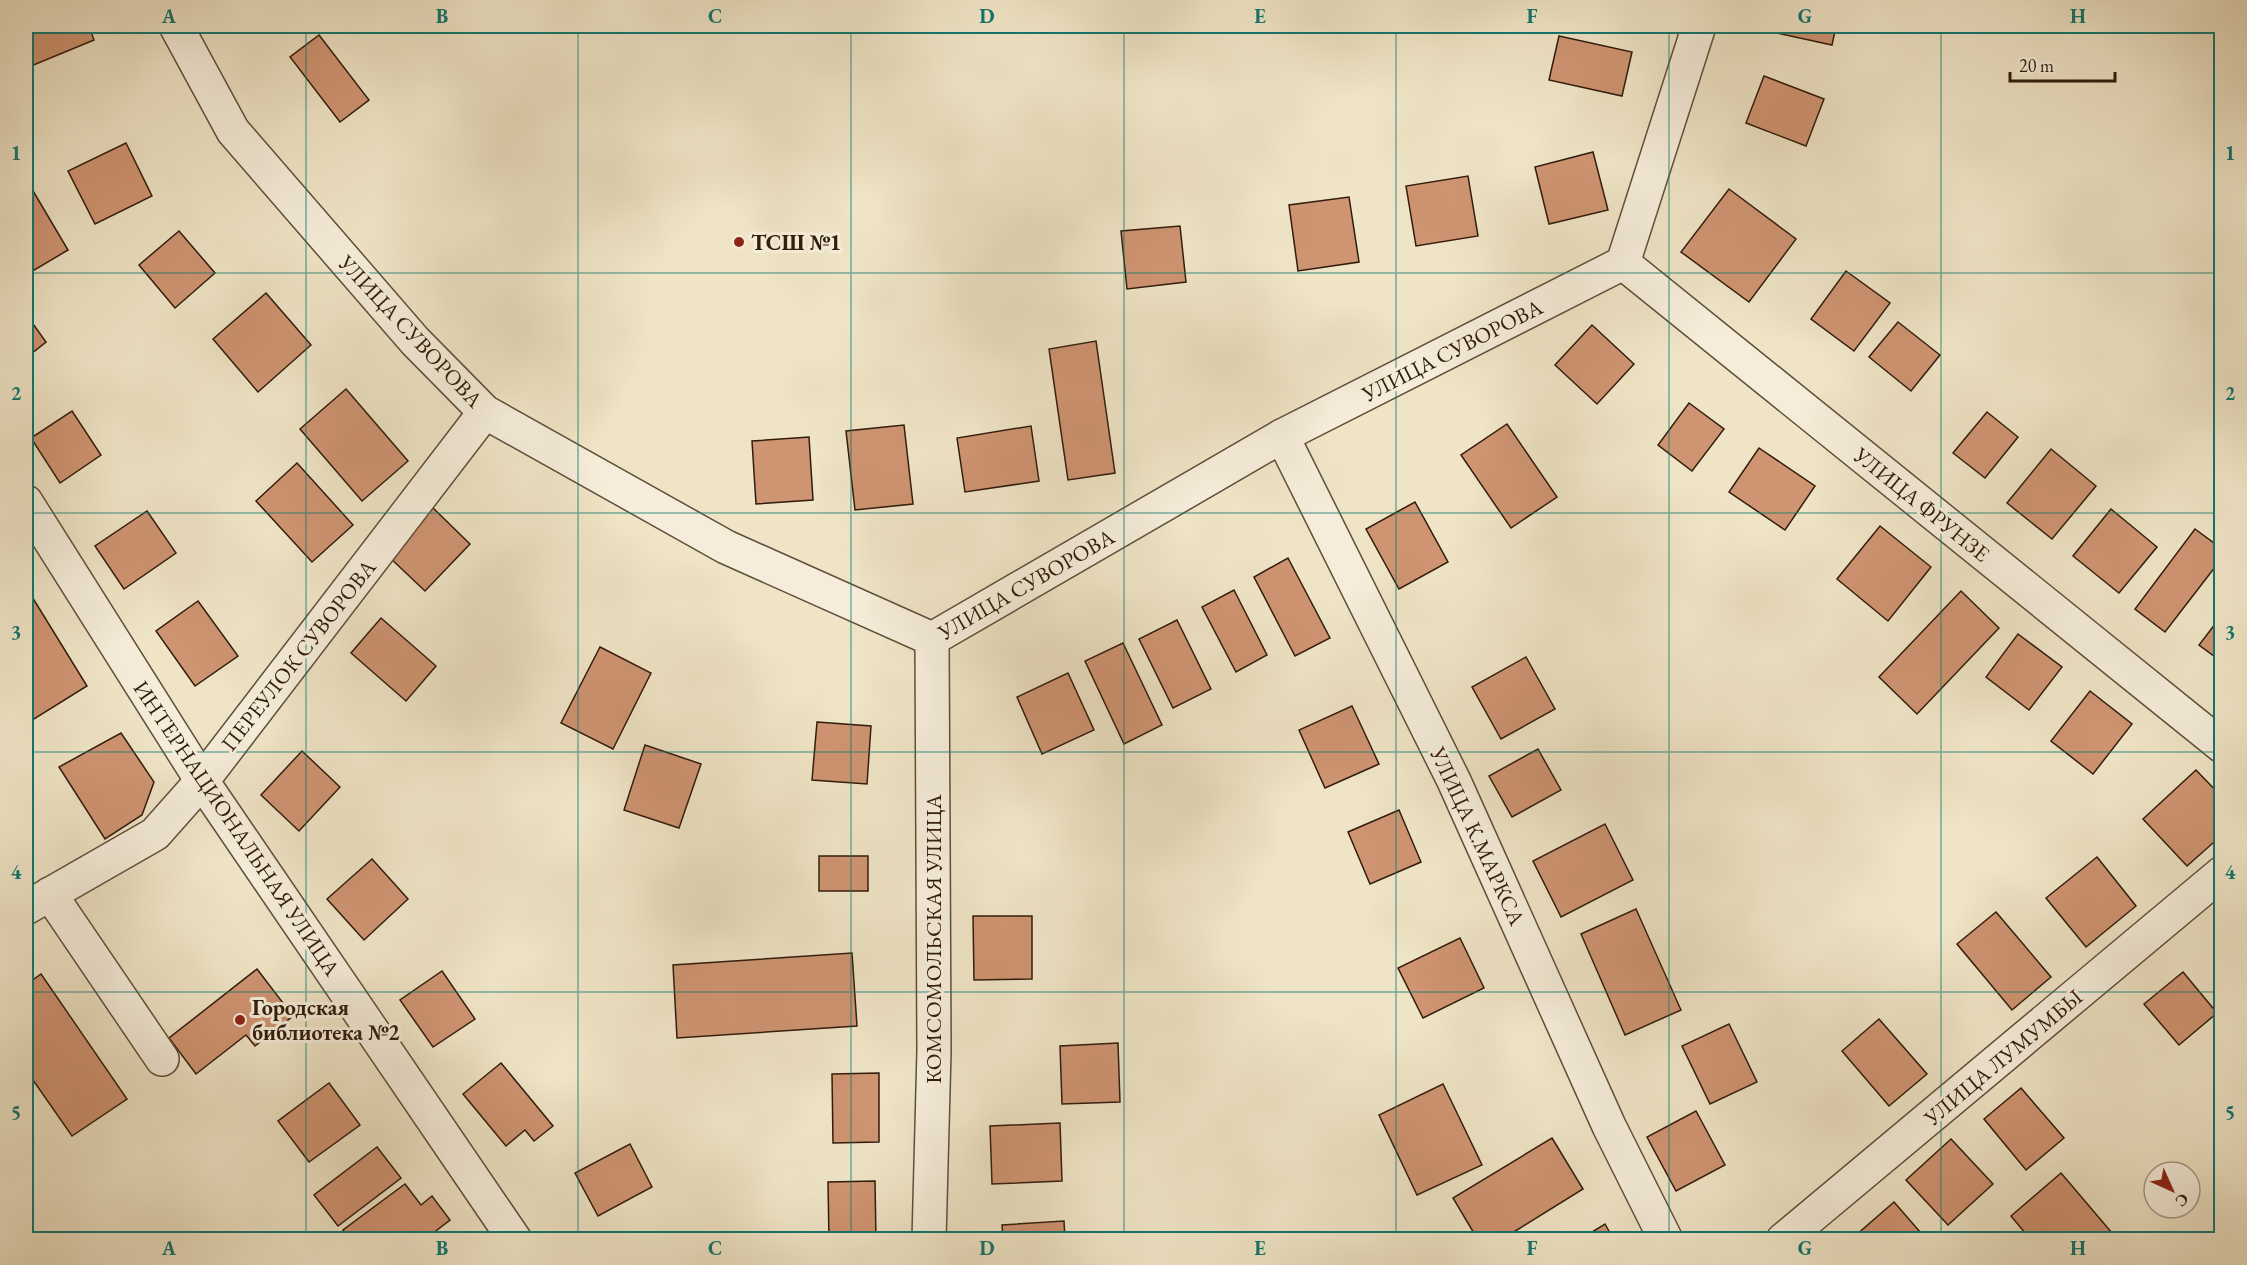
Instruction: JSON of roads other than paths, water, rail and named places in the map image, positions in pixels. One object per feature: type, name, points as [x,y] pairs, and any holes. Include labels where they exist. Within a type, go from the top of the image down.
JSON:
[{"type":"street","name":"УЛИЦА СУВОРОВА","points":[[176,26],[233,131],[415,341],[485,412],[726,547],[932,639],[1282,436],[1623,263]]},
{"type":"street","points":[[1623,263],[1699,26]]},
{"type":"street","name":"УЛИЦА ФРУНЗЕ","points":[[1623,263],[2222,746]]},
{"type":"street","name":"ПЕРЕУЛОК СУВОРОВА","points":[[38,901],[155,834],[202,781],[485,412]]},
{"type":"street","name":"УЛИЦА К.МАРКСА","points":[[1282,436],[1454,781],[1609,1126],[1666,1239]]},
{"type":"street","name":"ИНТЕРНАЦИОНАЛЬНАЯ УЛИЦА","points":[[26,502],[202,781],[515,1239]]},
{"type":"street","name":"КОМСОМОЛЬСКАЯ УЛИЦА","points":[[929,1239],[934,1051],[932,639]]},
{"type":"street","name":"УЛИЦА ЛУМУМБЫ","points":[[1784,1239],[2222,873]]},
{"type":"street","points":[[38,901],[162,1059]]},
{"type":"place","name":"ТСШ №1","points":[[739,242]]},
{"type":"place","name":"Городская библиотека №2","points":[[240,1020]]}]
